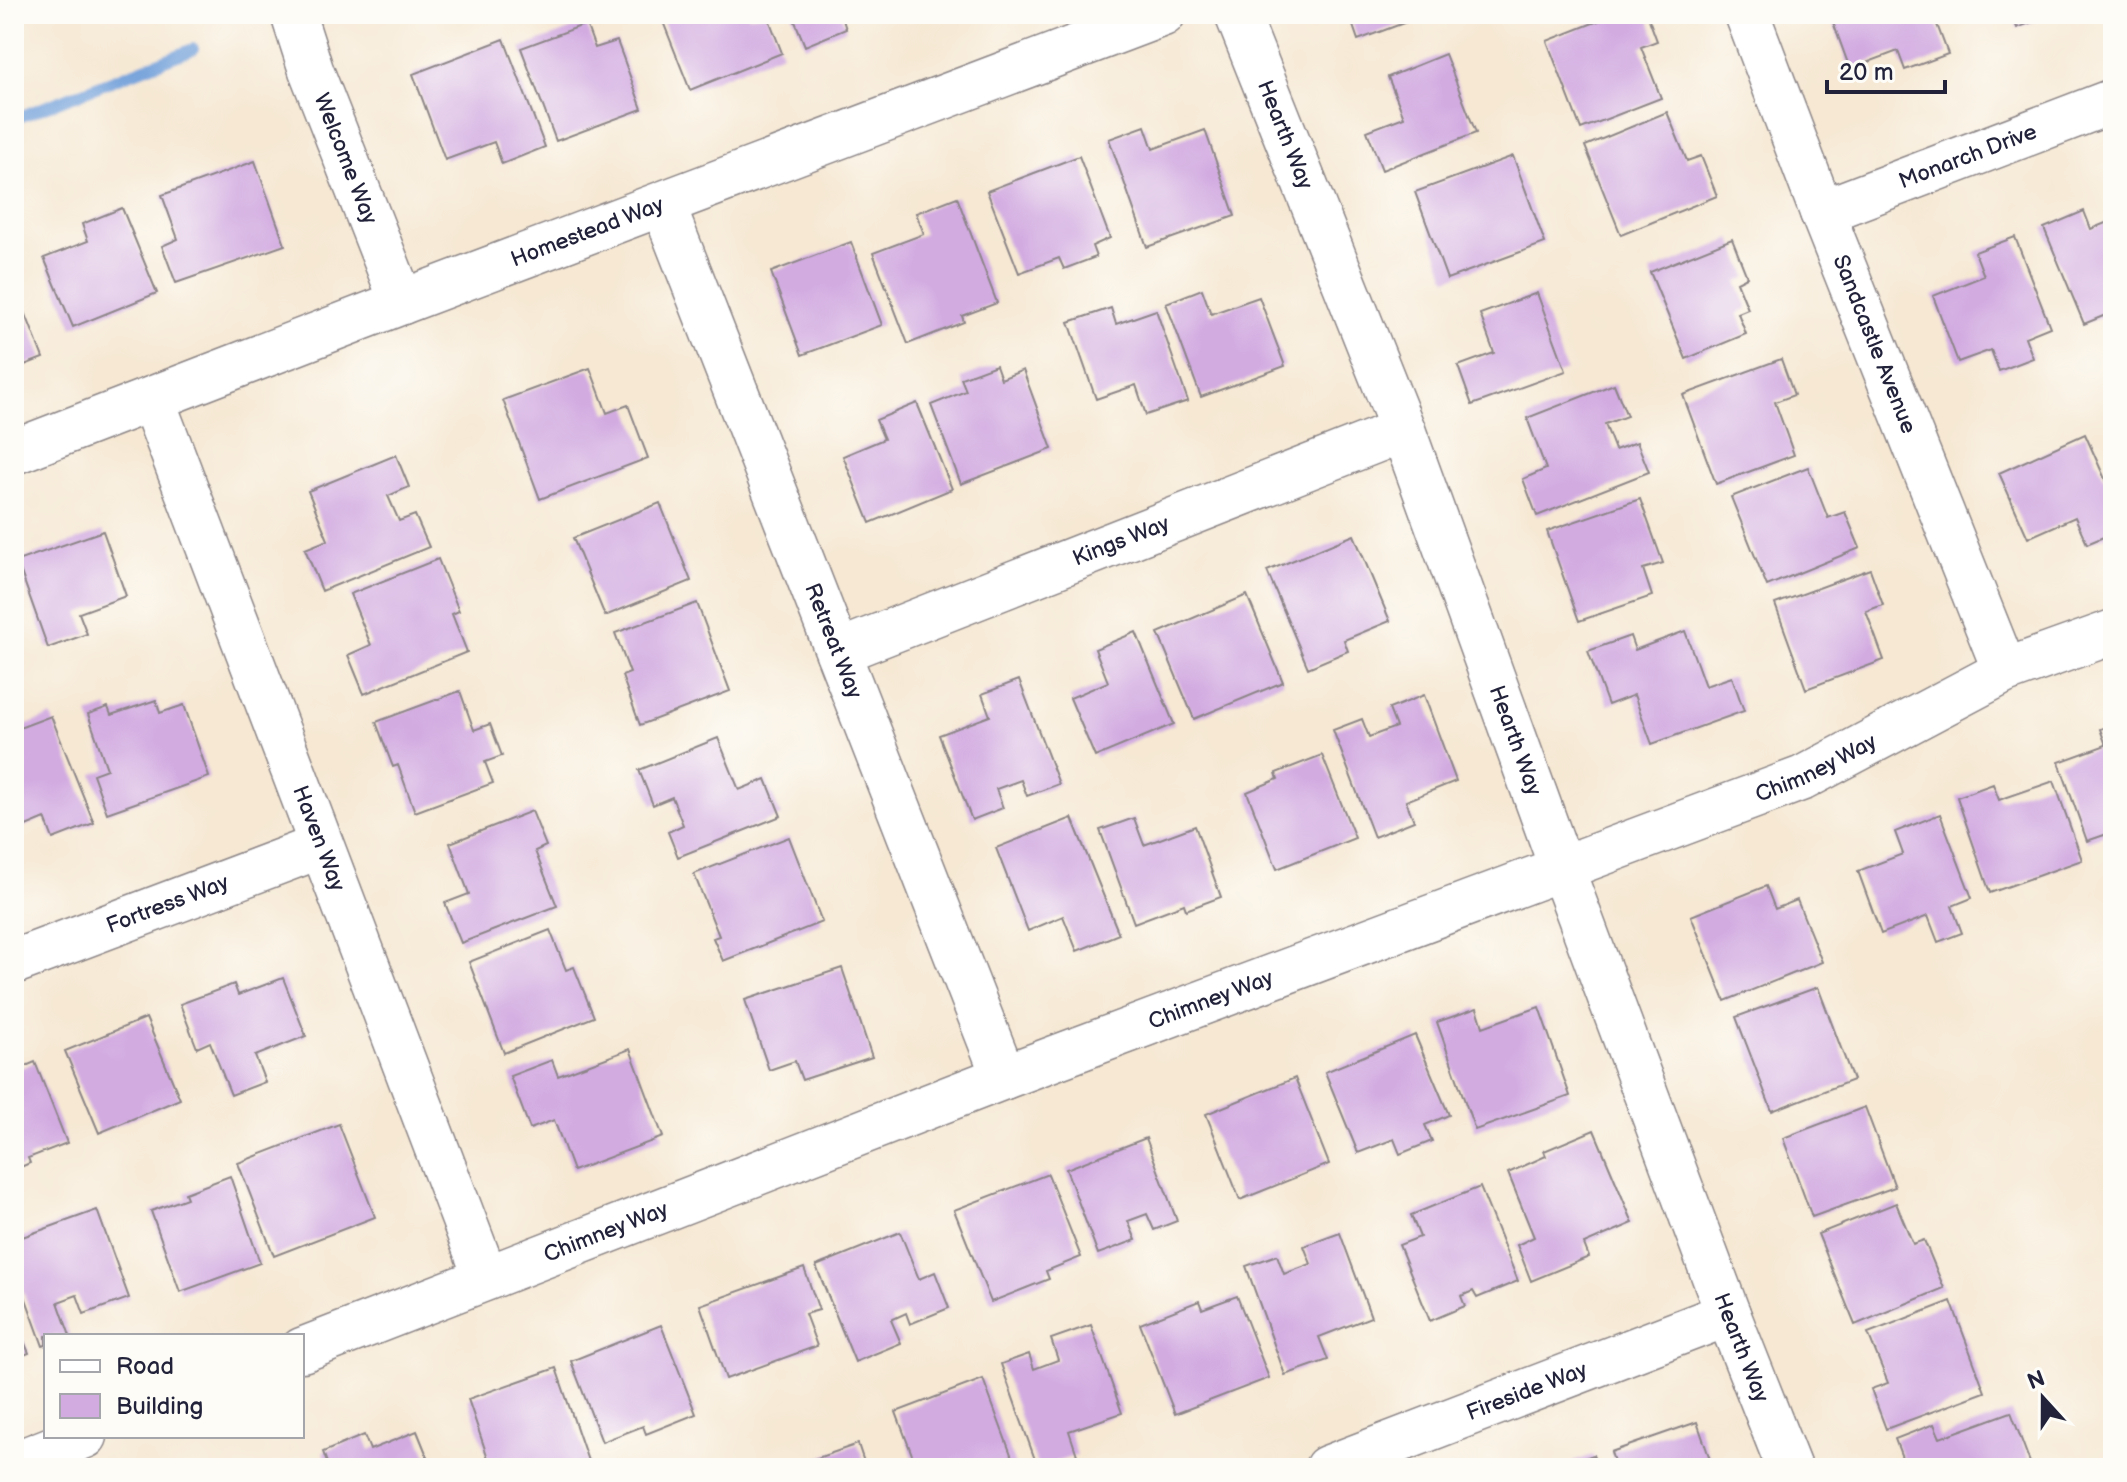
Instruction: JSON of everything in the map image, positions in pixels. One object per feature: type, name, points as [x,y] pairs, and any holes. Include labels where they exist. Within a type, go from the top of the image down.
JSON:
[{"type":"street","name":"Welcome Way","points":[[293,14],[311,70],[402,302]]},
{"type":"street","name":"Homestead Way","points":[[14,452],[1163,14]]},
{"type":"street","name":"Hearth Way","points":[[1237,14],[1403,430],[1562,869],[1728,1314],[1789,1468]]},
{"type":"street","name":"Sandcastle Avenue","points":[[1747,14],[1822,212],[2005,671]]},
{"type":"street","name":"Monarch Drive","points":[[1822,212],[2113,101]]},
{"type":"street","name":"Retreat Way","points":[[663,205],[1004,1077]]},
{"type":"street","name":"Haven Way","points":[[152,399],[486,1278]]},
{"type":"street","name":"Kings Way","points":[[838,652],[1403,430]]},
{"type":"street","name":"Chimney Way","points":[[304,1349],[1004,1077],[1803,778],[2005,671],[2113,632]]},
{"type":"street","name":"Fortress Way","points":[[14,962],[321,846]]},
{"type":"street","name":"Fireside Way","points":[[1327,1468],[1728,1314]]},
{"type":"street","points":[[14,1464],[80,1438]]},
{"type":"building","points":[[660,14],[767,14],[782,53],[690,90]]},
{"type":"building","points":[[792,14],[841,14],[846,29],[805,46]]},
{"type":"building","points":[[1349,14],[1428,14],[1358,40]]},
{"type":"building","points":[[1616,14],[1647,14],[1657,41],[1641,47],[1661,98],[1581,129],[1547,41]]},
{"type":"building","points":[[1830,14],[1933,14],[1948,54],[1905,70],[1898,51],[1850,69]]},
{"type":"building","points":[[2012,14],[2053,14],[2017,28]]},
{"type":"building","points":[[586,24],[595,48],[617,41],[642,109],[556,141],[521,48]]},
{"type":"building","points":[[504,39],[545,147],[502,164],[494,142],[445,160],[413,74]]},
{"type":"building","points":[[1445,54],[1476,133],[1382,170],[1367,131],[1404,117],[1388,77]]},
{"type":"building","points":[[1667,112],[1687,161],[1701,156],[1717,196],[1621,235],[1585,146]]},
{"type":"building","points":[[1145,126],[1153,149],[1205,130],[1235,216],[1147,247],[1109,139]]},
{"type":"building","points":[[1079,156],[1110,238],[1092,246],[1096,257],[1064,269],[1059,258],[1019,273],[987,191]]},
{"type":"building","points":[[1513,156],[1545,243],[1447,279],[1415,192]]},
{"type":"building","points":[[255,161],[285,245],[176,283],[162,246],[178,239],[162,195]]},
{"type":"building","points":[[957,197],[997,303],[962,316],[964,322],[908,344],[873,253],[924,234],[916,213]]},
{"type":"building","points":[[122,208],[157,293],[73,327],[44,258],[88,241],[82,224]]},
{"type":"building","points":[[2084,211],[2091,229],[2113,220],[2113,312],[2084,324],[2044,228]]},
{"type":"building","points":[[2015,237],[2050,327],[2025,337],[2033,358],[1999,371],[1991,350],[1958,362],[1933,296],[1984,276],[1975,252]]},
{"type":"building","points":[[1732,239],[1747,277],[1737,282],[1748,309],[1738,313],[1746,334],[1686,359],[1650,272]]},
{"type":"building","points":[[851,242],[882,325],[802,355],[771,272]]},
{"type":"building","points":[[14,284],[43,358],[14,369]]},
{"type":"building","points":[[1202,289],[1211,314],[1259,297],[1285,366],[1201,397],[1166,303]]},
{"type":"building","points":[[1537,293],[1566,371],[1472,405],[1458,366],[1494,353],[1480,314]]},
{"type":"building","points":[[1111,308],[1116,324],[1156,310],[1188,401],[1146,415],[1136,385],[1096,399],[1069,322]]},
{"type":"building","points":[[1781,359],[1794,395],[1775,402],[1794,455],[1716,484],[1683,395]]},
{"type":"building","points":[[996,365],[1001,379],[1023,370],[1052,449],[961,484],[931,405],[966,391],[961,378]]},
{"type":"building","points":[[590,368],[607,413],[628,405],[648,458],[540,499],[503,400]]},
{"type":"building","points":[[1614,384],[1627,416],[1605,424],[1615,450],[1637,442],[1649,472],[1537,516],[1523,479],[1546,469],[1527,418]]},
{"type":"building","points":[[917,403],[952,489],[870,523],[843,456],[884,439],[876,420]]},
{"type":"building","points":[[2085,434],[2113,497],[2113,533],[2087,544],[2075,517],[2028,538],[1999,473]]},
{"type":"building","points":[[396,455],[409,487],[388,496],[399,521],[415,515],[429,547],[322,591],[305,549],[328,540],[308,491]]},
{"type":"building","points":[[1808,467],[1828,518],[1845,512],[1860,548],[1767,586],[1731,497]]},
{"type":"building","points":[[1640,499],[1663,563],[1643,569],[1652,596],[1579,621],[1547,531]]},
{"type":"building","points":[[660,503],[691,581],[605,616],[573,538]]},
{"type":"building","points":[[103,531],[126,596],[79,613],[87,634],[48,648],[17,561]]},
{"type":"building","points":[[1354,535],[1390,621],[1344,640],[1348,651],[1308,668],[1267,571]]},
{"type":"building","points":[[438,559],[459,611],[452,614],[467,652],[364,694],[348,655],[371,645],[350,594]]},
{"type":"building","points":[[1870,569],[1883,605],[1866,611],[1884,660],[1806,689],[1775,604]]},
{"type":"building","points":[[1247,595],[1283,682],[1194,719],[1158,633]]},
{"type":"building","points":[[697,603],[730,691],[640,725],[622,676],[630,673],[615,633]]},
{"type":"building","points":[[1685,631],[1705,686],[1732,677],[1744,711],[1652,744],[1634,695],[1608,705],[1588,651],[1630,636],[1635,650]]},
{"type":"building","points":[[1136,632],[1174,724],[1095,757],[1070,698],[1108,682],[1095,649]]},
{"type":"building","points":[[1019,680],[1059,784],[1027,796],[1021,780],[996,789],[1003,808],[972,820],[939,735],[990,716],[982,694]]},
{"type":"building","points":[[460,691],[474,730],[490,724],[502,756],[485,762],[493,783],[415,812],[398,765],[393,767],[376,722]]},
{"type":"building","points":[[1424,695],[1456,781],[1406,801],[1414,821],[1374,837],[1333,730],[1362,719],[1369,737],[1396,727],[1389,709]]},
{"type":"building","points":[[156,700],[160,713],[184,705],[209,777],[107,813],[93,774],[107,769],[88,714],[108,707],[111,715]]},
{"type":"building","points":[[51,716],[94,823],[53,839],[45,818],[14,831],[14,730]]},
{"type":"building","points":[[2113,724],[2113,832],[2087,841],[2059,762],[2106,745],[2100,729]]},
{"type":"building","points":[[718,738],[739,790],[766,779],[781,816],[678,857],[668,832],[683,825],[672,797],[653,805],[639,770]]},
{"type":"building","points":[[1322,755],[1355,838],[1277,869],[1247,792],[1278,779],[1276,773]]},
{"type":"building","points":[[2054,781],[2082,860],[1990,893],[1957,797],[1993,784],[1999,800]]},
{"type":"building","points":[[532,811],[546,846],[535,851],[557,906],[461,943],[445,903],[469,894],[450,843]]},
{"type":"building","points":[[1940,814],[1972,898],[1952,906],[1962,933],[1938,942],[1928,916],[1881,934],[1858,871],[1903,854],[1895,832]]},
{"type":"building","points":[[1072,818],[1119,934],[1077,951],[1063,916],[1028,931],[996,848]]},
{"type":"building","points":[[1134,818],[1144,845],[1195,826],[1221,897],[1186,910],[1184,904],[1134,923],[1100,830]]},
{"type":"building","points":[[789,837],[822,922],[723,961],[713,938],[719,936],[694,874]]},
{"type":"building","points":[[1766,886],[1775,909],[1797,900],[1822,962],[1725,1001],[1691,916]]},
{"type":"building","points":[[550,930],[566,970],[574,967],[594,1017],[504,1053],[469,962]]},
{"type":"building","points":[[842,968],[872,1057],[802,1080],[795,1061],[769,1070],[745,1000]]},
{"type":"building","points":[[283,978],[306,1036],[255,1056],[265,1082],[231,1095],[210,1042],[197,1048],[180,1004],[234,984],[238,995]]},
{"type":"building","points":[[1818,987],[1853,1080],[1772,1111],[1736,1017]]},
{"type":"building","points":[[1539,1007],[1570,1096],[1475,1130],[1437,1022],[1477,1008],[1483,1027]]},
{"type":"building","points":[[146,1018],[180,1099],[99,1133],[65,1051]]},
{"type":"building","points":[[1415,1035],[1449,1115],[1425,1125],[1432,1141],[1400,1154],[1394,1139],[1358,1153],[1325,1072]]},
{"type":"building","points":[[630,1049],[663,1137],[573,1171],[554,1120],[530,1129],[510,1076],[552,1060],[558,1076]]},
{"type":"building","points":[[35,1062],[67,1143],[28,1158],[30,1163],[14,1170],[14,1071]]},
{"type":"building","points":[[1295,1078],[1329,1164],[1240,1200],[1206,1114]]},
{"type":"building","points":[[1865,1107],[1895,1187],[1812,1217],[1783,1138]]},
{"type":"building","points":[[339,1124],[375,1217],[274,1256],[238,1163]]},
{"type":"building","points":[[1594,1130],[1633,1223],[1584,1244],[1589,1257],[1531,1281],[1517,1245],[1534,1237],[1508,1173],[1546,1156],[1544,1151]]},
{"type":"building","points":[[1146,1138],[1177,1221],[1154,1230],[1147,1214],[1128,1221],[1136,1240],[1098,1254],[1066,1169]]},
{"type":"building","points":[[1048,1174],[1081,1257],[1046,1271],[1049,1279],[991,1302],[954,1210]]},
{"type":"building","points":[[230,1176],[260,1263],[180,1292],[151,1211],[187,1198],[185,1193]]},
{"type":"building","points":[[1480,1187],[1518,1281],[1477,1298],[1473,1291],[1461,1296],[1465,1306],[1430,1321],[1399,1245],[1420,1237],[1411,1215]]},
{"type":"building","points":[[1896,1203],[1913,1244],[1924,1240],[1944,1288],[1855,1325],[1818,1234]]},
{"type":"building","points":[[97,1210],[129,1298],[84,1314],[77,1295],[58,1302],[69,1334],[44,1334],[43,1346],[14,1266],[14,1240]]},
{"type":"building","points":[[900,1232],[919,1279],[935,1272],[949,1308],[910,1324],[906,1313],[891,1320],[901,1343],[855,1362],[816,1266]]},
{"type":"building","points":[[1340,1233],[1371,1317],[1319,1337],[1328,1360],[1285,1375],[1246,1266],[1277,1255],[1284,1274],[1311,1264],[1304,1246]]},
{"type":"building","points":[[804,1268],[819,1310],[805,1314],[817,1346],[726,1379],[700,1305]]},
{"type":"building","points":[[1237,1296],[1269,1378],[1175,1414],[1140,1324],[1199,1301],[1202,1309]]},
{"type":"building","points":[[1951,1301],[1985,1392],[1886,1429],[1871,1389],[1888,1383],[1868,1333]]},
{"type":"building","points":[[14,1318],[29,1353],[14,1359]]},
{"type":"building","points":[[661,1325],[696,1414],[646,1434],[643,1426],[602,1442],[571,1361]]},
{"type":"building","points":[[1091,1325],[1122,1413],[1069,1431],[1077,1455],[1038,1468],[1001,1364],[1029,1354],[1034,1369],[1058,1360],[1051,1339]]},
{"type":"building","points":[[556,1368],[589,1464],[579,1468],[515,1468],[513,1460],[491,1467],[468,1399]]},
{"type":"building","points":[[983,1379],[1016,1468],[917,1468],[896,1412]]},
{"type":"building","points":[[2011,1412],[2032,1468],[1906,1468],[1895,1439],[1934,1424],[1940,1438]]},
{"type":"building","points":[[1697,1422],[1713,1468],[1616,1468],[1611,1452]]},
{"type":"building","points":[[417,1431],[432,1468],[329,1468],[323,1452],[364,1435],[370,1450]]},
{"type":"building","points":[[858,1444],[866,1468],[791,1468],[791,1467]]},
{"type":"building","points":[[1593,1455],[1598,1468],[1557,1468]]},
{"type":"waterway","points":[[14,119],[193,49]]}]
